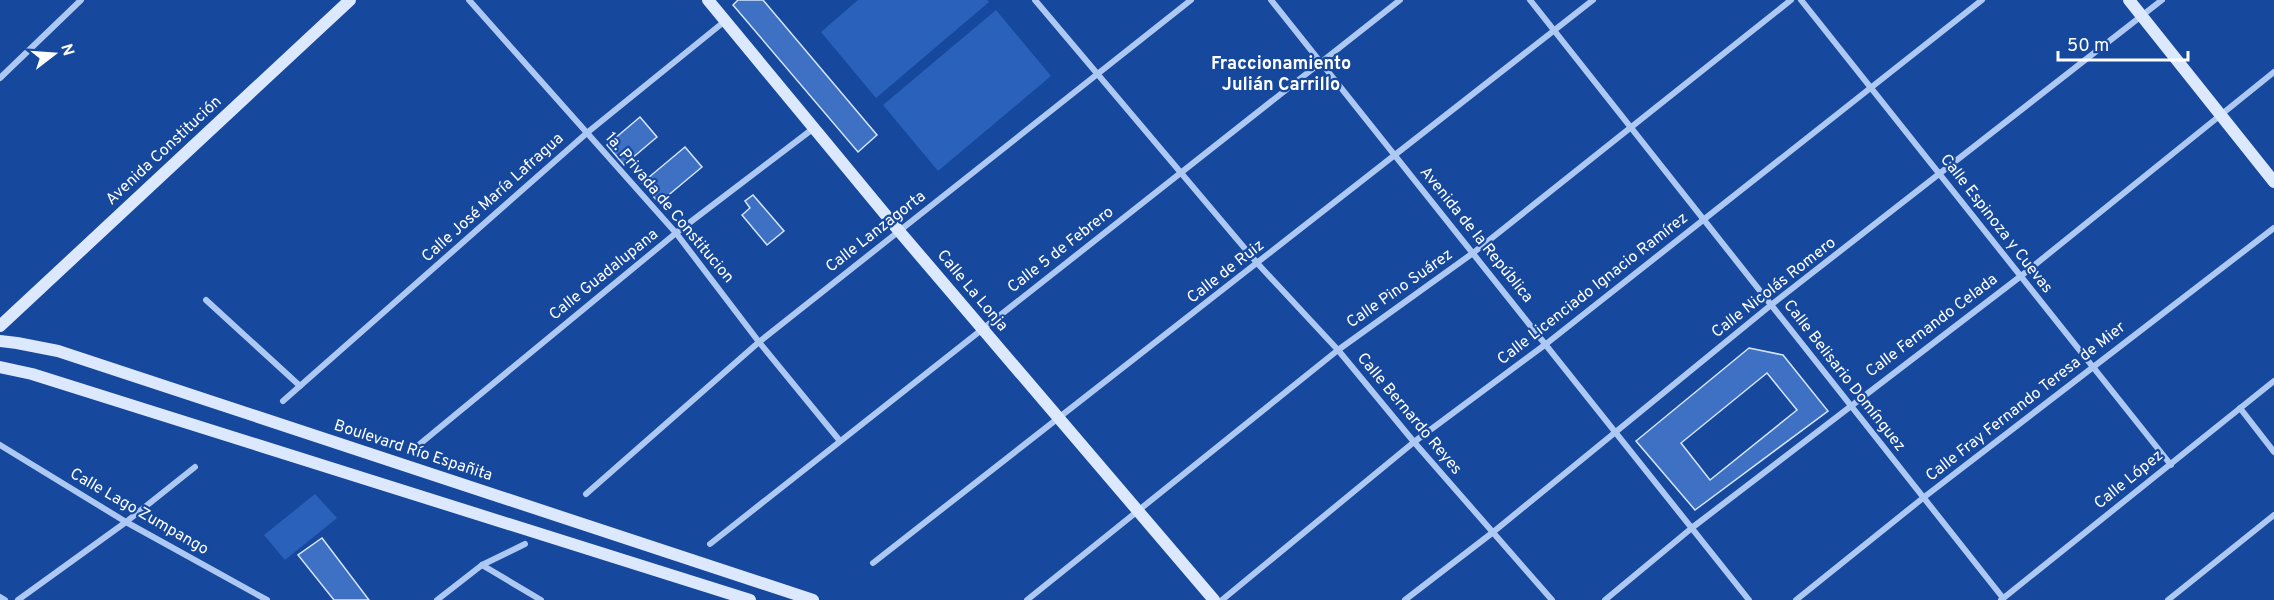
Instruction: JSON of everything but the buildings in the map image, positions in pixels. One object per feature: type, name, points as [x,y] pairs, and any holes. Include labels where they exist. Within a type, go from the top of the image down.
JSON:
[{"type":"main road","name":"Avenida Constitución","points":[[0,326],[350,0]]},
{"type":"main road","name":"Calle La Lonja","points":[[708,0],[899,231],[1214,600]]},
{"type":"main road","points":[[2129,0],[2274,182]]},
{"type":"main road","name":"Boulevard Río Españita","points":[[0,342],[58,351],[813,600]]},
{"type":"main road","points":[[0,367],[32,374],[750,600]]},
{"type":"street","points":[[0,78],[81,0]]},
{"type":"street","name":"1a. Privada de Constitucion","points":[[469,0],[676,233],[759,342],[840,441]]},
{"type":"street","name":"Calle Bernardo Reyes","points":[[1035,0],[1258,264],[1338,350],[1414,442],[1552,600]]},
{"type":"street","name":"Calle Lanzagorta","points":[[586,494],[759,342],[1191,0]]},
{"type":"street","name":"Avenida de la República","points":[[1271,0],[1749,600]]},
{"type":"street","name":"Calle 5 de Febrero","points":[[710,544],[1400,0]]},
{"type":"street","name":"Calle Belisario Domínguez","points":[[1530,0],[2002,599]]},
{"type":"street","name":"Calle de Ruiz","points":[[873,563],[1593,0]]},
{"type":"street","name":"Calle Pino Suárez","points":[[1027,600],[1338,350],[1473,253],[1791,0]]},
{"type":"street","name":"Calle Espinoza y Cuevas","points":[[1801,0],[2171,465]]},
{"type":"street","name":"Calle Licenciado Ignacio Ramírez","points":[[1222,600],[1414,442],[1546,344],[1982,0]]},
{"type":"street","name":"Calle Nicolás Romero","points":[[1405,600],[1492,533],[1771,305],[2162,0]]},
{"type":"street","name":"Calle José María Lafragua","points":[[283,402],[588,132],[725,21]]},
{"type":"street","name":"Calle Fernando Celada","points":[[1605,600],[1693,527],[2021,276],[2274,72]]},
{"type":"street","name":"Calle Guadalupana","points":[[415,448],[676,233],[814,128]]},
{"type":"street","name":"Calle Fray Fernando Teresa de Mier","points":[[1796,600],[1923,498],[2274,228]]},
{"type":"street","points":[[207,300],[300,386]]},
{"type":"street","name":"Calle López","points":[[2002,599],[2274,381]]},
{"type":"street","points":[[2240,408],[2274,452]]},
{"type":"street","name":"Calle Lago Zumpango","points":[[0,445],[126,522],[267,600]]},
{"type":"street","points":[[18,600],[126,522],[195,467]]},
{"type":"street","points":[[2168,600],[2274,515]]},
{"type":"street","points":[[437,600],[482,565],[525,544]]},
{"type":"street","points":[[482,565],[541,600]]},
{"type":"street","points":[[0,597],[5,600]]},
{"type":"shaded area","points":[[858,0],[987,0],[989,2],[876,98],[821,32]]},
{"type":"shaded area","points":[[996,10],[1051,76],[938,171],[883,105]]},
{"type":"shaded area","points":[[315,494],[337,518],[285,560],[264,535]]},
{"type":"district","name":"Fraccionamiento Julián Carrillo","points":[[1281,74]]}]
